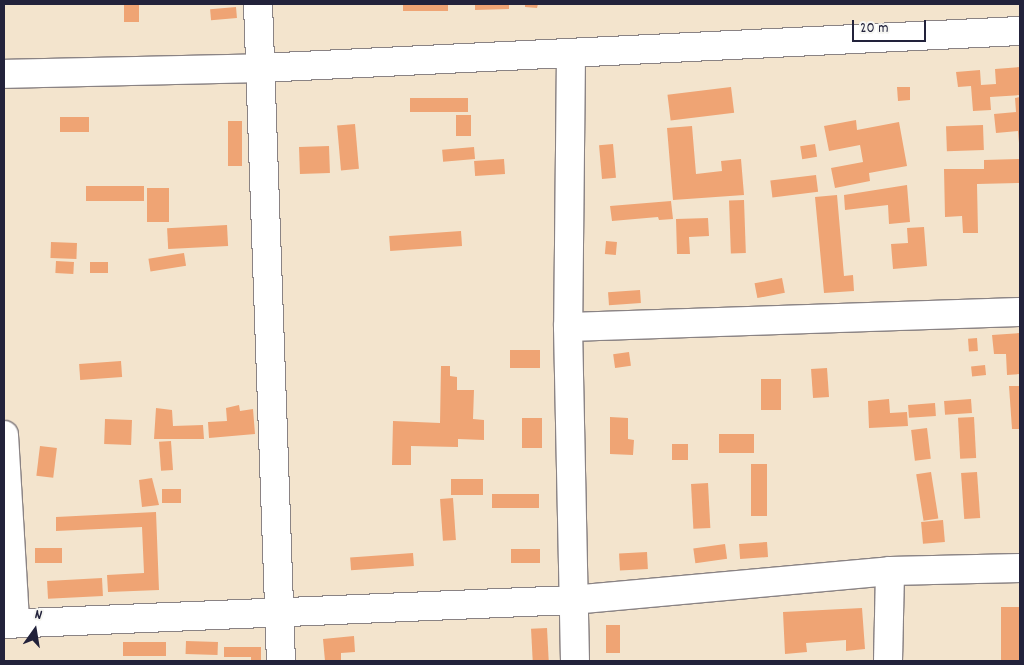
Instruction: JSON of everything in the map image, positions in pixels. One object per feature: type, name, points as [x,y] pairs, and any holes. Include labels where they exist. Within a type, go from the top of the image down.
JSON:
[{"type":"street","points":[[258,4],[281,661]]},
{"type":"street","points":[[4,74],[260,68],[1020,31]]},
{"type":"street","points":[[571,54],[568,327],[572,600],[575,661]]},
{"type":"street","points":[[568,327],[1020,312]]},
{"type":"street","points":[[4,435],[9,623],[279,614],[572,600],[890,571],[1020,568]]},
{"type":"street","points":[[888,661],[890,571]]},
{"type":"building","points":[[124,4],[139,4],[139,22],[124,22]]},
{"type":"building","points":[[403,4],[448,4],[448,11],[403,11]]},
{"type":"building","points":[[475,4],[509,4],[509,9],[475,10]]},
{"type":"building","points":[[525,4],[538,4],[537,8],[525,7]]},
{"type":"building","points":[[236,7],[237,18],[211,20],[210,9]]},
{"type":"building","points":[[1020,67],[1020,95],[990,97],[991,110],[973,111],[971,86],[958,87],[956,72],[980,70],[981,85],[996,84],[995,69]]},
{"type":"building","points":[[731,87],[734,113],[671,121],[667,95]]},
{"type":"building","points":[[897,87],[910,87],[910,100],[898,101]]},
{"type":"building","points":[[1020,97],[1019,143],[1018,131],[996,133],[994,114],[1016,112],[1015,98]]},
{"type":"building","points":[[410,98],[468,98],[468,112],[410,112]]},
{"type":"building","points":[[456,115],[471,115],[471,136],[456,136]]},
{"type":"building","points":[[60,117],[89,117],[89,132],[60,132]]},
{"type":"building","points":[[856,120],[857,130],[899,122],[907,166],[869,173],[870,181],[835,188],[831,168],[863,162],[860,145],[829,151],[824,126]]},
{"type":"building","points":[[228,121],[242,121],[242,166],[228,166]]},
{"type":"building","points":[[355,124],[359,169],[341,170],[337,126]]},
{"type":"building","points":[[983,125],[984,150],[947,151],[946,126]]},
{"type":"building","points":[[692,126],[696,174],[722,171],[721,161],[741,159],[744,195],[673,200],[667,128]]},
{"type":"building","points":[[613,144],[616,178],[602,179],[599,145]]},
{"type":"building","points":[[815,144],[817,157],[802,159],[800,146]]},
{"type":"building","points":[[329,146],[330,173],[300,174],[299,147]]},
{"type":"building","points":[[474,147],[475,159],[443,162],[442,150]]},
{"type":"building","points":[[504,159],[505,174],[475,176],[474,161]]},
{"type":"building","points":[[1020,159],[1020,183],[977,184],[978,233],[963,233],[962,216],[945,217],[944,169],[984,169],[984,160]]},
{"type":"building","points":[[816,175],[818,192],[772,197],[770,181]]},
{"type":"building","points":[[907,185],[910,222],[889,224],[888,205],[845,210],[844,195]]},
{"type":"building","points":[[86,186],[144,186],[144,201],[86,201]]},
{"type":"building","points":[[147,188],[169,188],[169,222],[147,222]]},
{"type":"building","points":[[837,195],[844,276],[853,275],[854,291],[824,293],[815,197]]},
{"type":"building","points":[[744,200],[746,253],[731,253],[729,201]]},
{"type":"building","points":[[671,201],[673,219],[659,220],[658,217],[612,221],[610,206]]},
{"type":"building","points":[[708,218],[709,236],[689,237],[690,254],[677,254],[676,219]]},
{"type":"building","points":[[227,225],[228,246],[168,249],[167,228]]},
{"type":"building","points":[[924,227],[927,266],[893,269],[891,244],[908,243],[907,228]]},
{"type":"building","points":[[461,231],[462,246],[390,251],[389,236]]},
{"type":"building","points":[[606,241],[617,242],[616,255],[605,254]]},
{"type":"building","points":[[51,242],[77,243],[76,259],[50,258]]},
{"type":"building","points":[[184,253],[186,266],[150,271],[148,259]]},
{"type":"building","points":[[56,261],[74,262],[73,274],[55,273]]},
{"type":"building","points":[[90,262],[108,262],[108,273],[90,273]]},
{"type":"building","points":[[782,278],[785,293],[757,298],[755,283]]},
{"type":"building","points":[[640,290],[641,303],[609,305],[608,292]]},
{"type":"building","points":[[1020,333],[1020,374],[1007,375],[1006,354],[994,354],[992,335]]},
{"type":"building","points":[[977,338],[978,351],[969,352],[968,339]]},
{"type":"building","points":[[510,350],[540,350],[540,368],[510,368]]},
{"type":"building","points":[[629,352],[631,366],[615,368],[613,354]]},
{"type":"building","points":[[121,361],[122,377],[80,380],[79,364]]},
{"type":"building","points":[[985,365],[986,375],[972,376],[971,366]]},
{"type":"building","points":[[441,366],[450,366],[450,376],[457,377],[457,390],[474,390],[473,419],[484,420],[484,440],[458,439],[458,447],[411,446],[411,465],[392,465],[393,421],[440,423]]},
{"type":"building","points":[[827,368],[829,397],[813,398],[811,369]]},
{"type":"building","points":[[761,379],[781,379],[781,410],[761,410]]},
{"type":"building","points":[[1009,386],[1020,386],[1020,429],[1012,429]]},
{"type":"building","points":[[889,399],[890,413],[907,412],[908,426],[869,428],[868,401]]},
{"type":"building","points":[[971,399],[972,413],[945,415],[944,401]]},
{"type":"building","points":[[935,403],[936,416],[909,418],[908,405]]},
{"type":"building","points":[[239,405],[240,411],[253,409],[255,434],[209,438],[208,422],[227,421],[226,408]]},
{"type":"building","points":[[156,408],[172,410],[173,426],[203,425],[204,439],[154,439]]},
{"type":"building","points":[[610,417],[628,418],[628,439],[634,440],[633,455],[610,454]]},
{"type":"building","points":[[974,417],[976,458],[960,459],[958,418]]},
{"type":"building","points":[[522,418],[542,418],[542,448],[522,448]]},
{"type":"building","points":[[105,419],[132,420],[131,445],[104,444]]},
{"type":"building","points":[[927,428],[931,459],[915,461],[911,430]]},
{"type":"building","points":[[719,434],[754,434],[754,453],[719,453]]},
{"type":"building","points":[[171,441],[173,470],[161,471],[159,442]]},
{"type":"building","points":[[672,444],[688,444],[688,460],[672,460]]},
{"type":"building","points":[[40,446],[57,448],[53,478],[36,476]]},
{"type":"building","points":[[751,464],[767,464],[767,516],[751,516]]},
{"type":"building","points":[[931,472],[938,518],[924,521],[916,474]]},
{"type":"building","points":[[977,472],[980,518],[964,519],[961,473]]},
{"type":"building","points":[[152,478],[159,505],[142,507],[139,480]]},
{"type":"building","points":[[451,479],[483,479],[483,495],[451,495]]},
{"type":"building","points":[[708,483],[710,528],[693,529],[691,484]]},
{"type":"building","points":[[162,489],[181,489],[181,503],[162,503]]},
{"type":"building","points":[[492,494],[539,494],[539,508],[492,508]]},
{"type":"building","points":[[453,498],[456,540],[443,541],[440,499]]},
{"type":"building","points":[[156,512],[159,590],[108,592],[107,575],[144,573],[142,527],[56,531],[56,517]]},
{"type":"building","points":[[943,520],[945,542],[923,544],[921,522]]},
{"type":"building","points":[[767,542],[768,557],[740,559],[739,544]]},
{"type":"building","points":[[725,544],[727,559],[695,563],[693,548]]},
{"type":"building","points":[[35,548],[62,548],[62,563],[35,563]]},
{"type":"building","points":[[511,549],[540,549],[540,563],[511,563]]},
{"type":"building","points":[[647,552],[648,569],[620,570],[619,553]]},
{"type":"building","points":[[413,553],[414,566],[351,570],[350,557]]},
{"type":"building","points":[[102,578],[103,596],[48,599],[47,581]]},
{"type":"building","points":[[1001,607],[1020,607],[1020,661],[1001,661]]},
{"type":"building","points":[[862,608],[865,649],[846,651],[846,640],[806,643],[807,652],[785,654],[783,612]]},
{"type":"building","points":[[606,625],[620,625],[620,653],[606,653]]},
{"type":"building","points":[[547,628],[549,661],[533,661],[531,629]]},
{"type":"building","points":[[354,636],[355,652],[341,653],[341,661],[325,661],[323,639]]},
{"type":"building","points":[[186,641],[218,642],[218,655],[186,654]]},
{"type":"building","points":[[123,642],[166,642],[166,656],[123,656]]},
{"type":"building","points":[[224,647],[261,647],[261,661],[251,661],[251,657],[224,657]]}]
